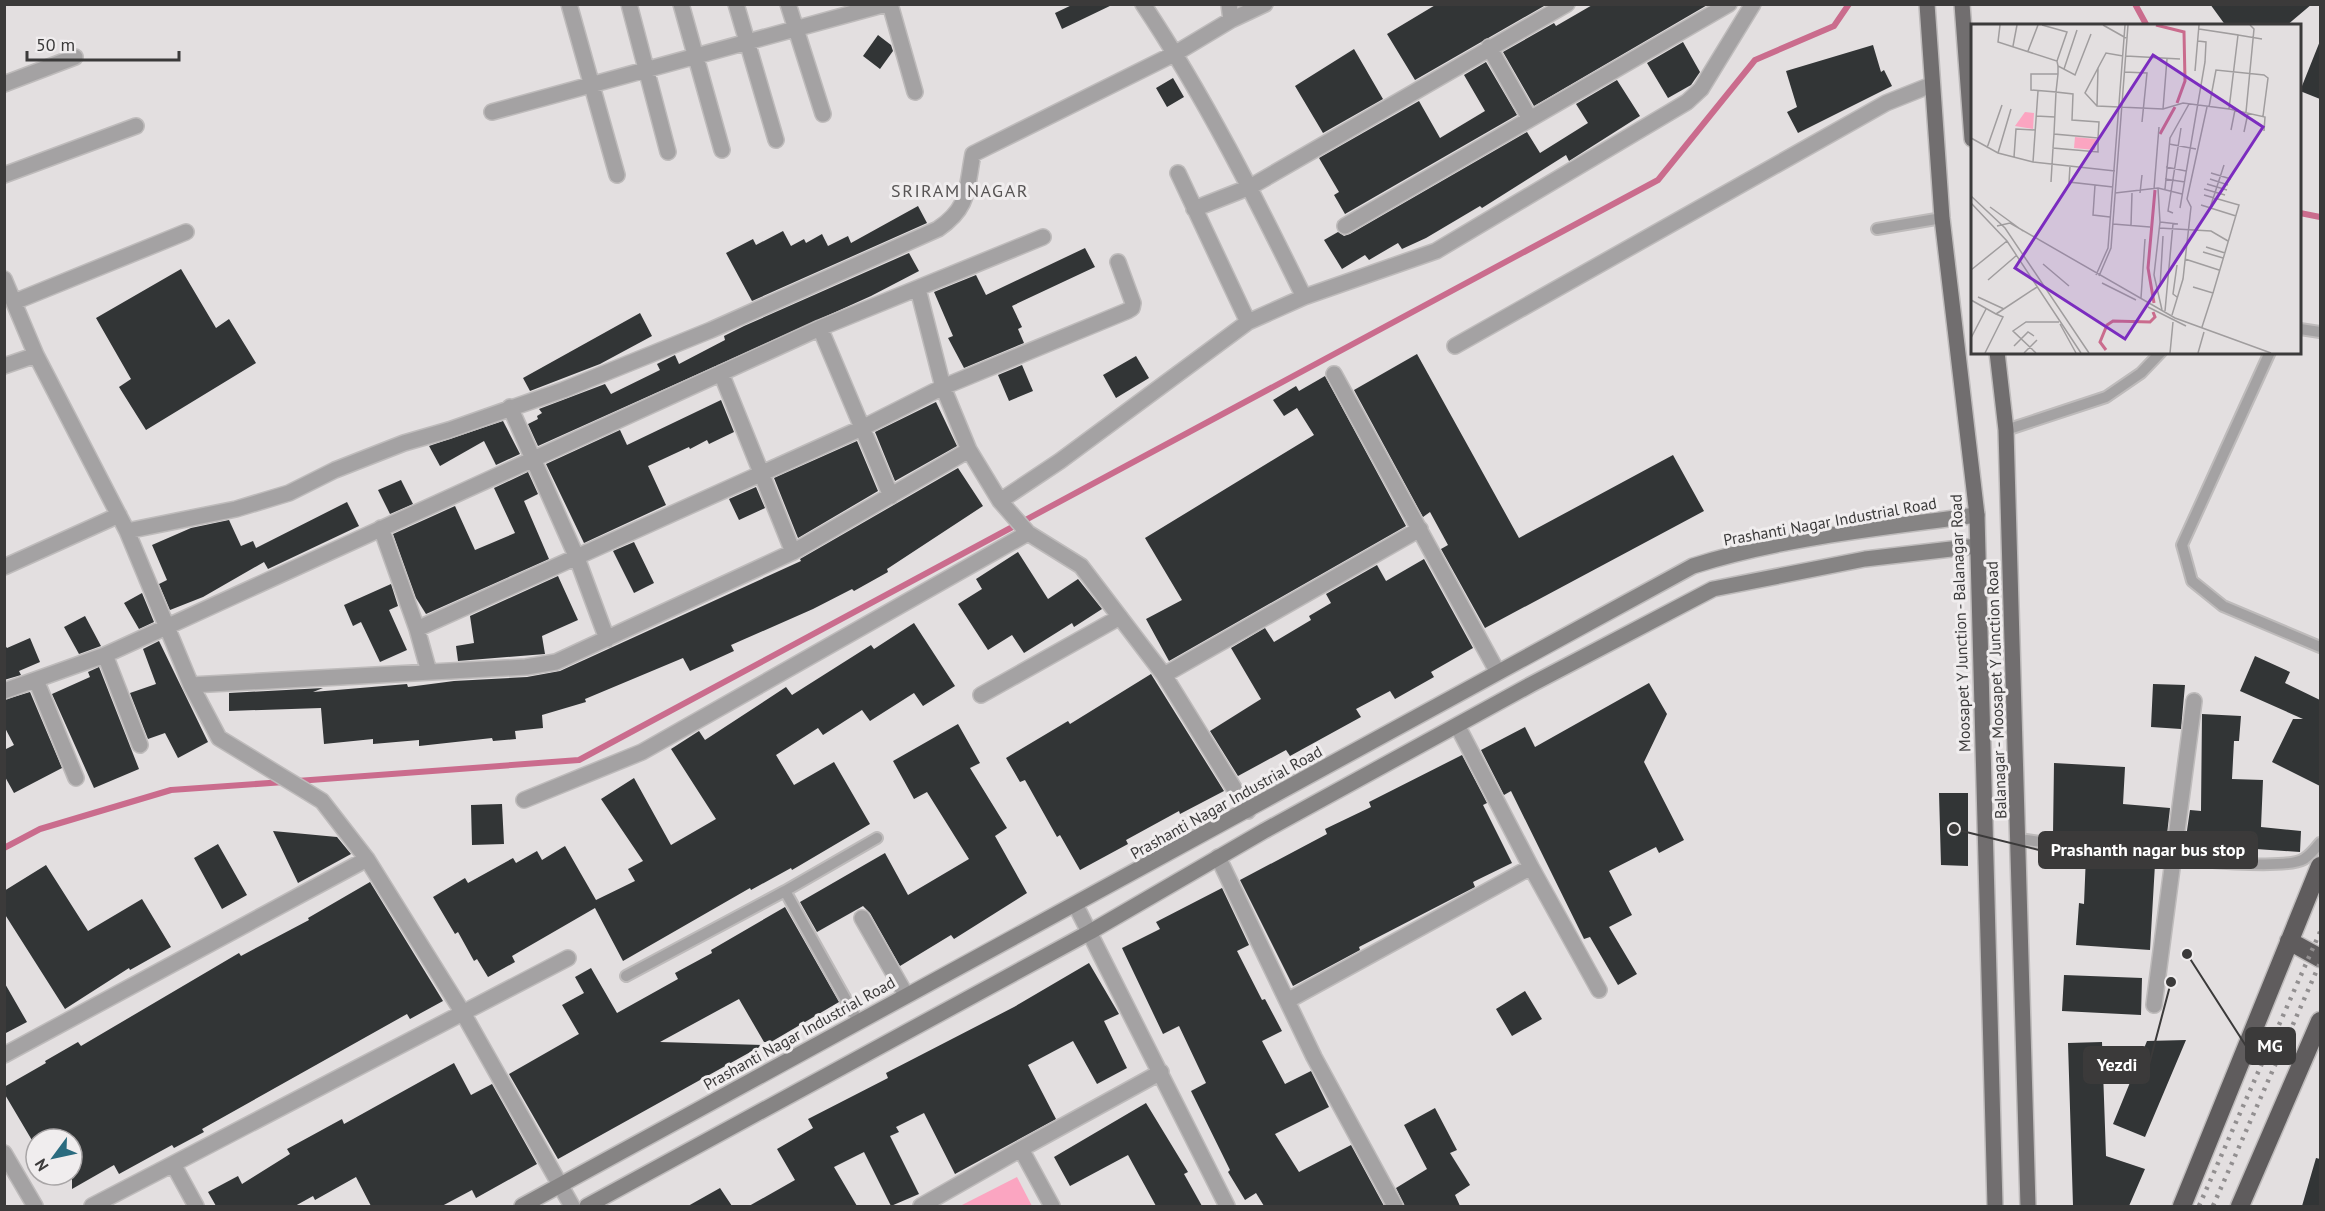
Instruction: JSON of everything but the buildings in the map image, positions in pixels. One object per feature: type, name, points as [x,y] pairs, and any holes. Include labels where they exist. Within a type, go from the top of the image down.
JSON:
[{"type":"highway","points":[[2182,1206],[2320,866]]},
{"type":"highway","points":[[2289,941],[2320,958]]},
{"type":"highway","points":[[2240,1206],[2320,1021]]},
{"type":"main road","name":"Moosapet Y Junction - Balanagar Road","points":[[1927,4],[1942,218],[1977,515],[1995,1206]]},
{"type":"main road","points":[[1962,4],[1971,125]]},
{"type":"main road","name":"Balanagar - Moosapet Y Junction Road","points":[[1997,354],[2006,430],[2028,1206]]},
{"type":"street","points":[[569,4],[618,175]]},
{"type":"street","points":[[629,4],[668,152]]},
{"type":"street","points":[[681,4],[722,150]]},
{"type":"street","points":[[736,4],[776,140]]},
{"type":"street","points":[[788,4],[823,114]]},
{"type":"street","points":[[492,112],[888,4],[915,92]]},
{"type":"street","points":[[1143,4],[1176,53],[1250,187],[1304,297]]},
{"type":"street","points":[[1229,4],[1231,20]]},
{"type":"street","points":[[127,531],[236,508],[289,493],[335,470],[404,442],[449,430],[563,390],[711,330],[938,229],[956,216],[964,202],[973,154],[1176,53],[1231,20],[1265,4]]},
{"type":"street","points":[[1194,209],[1250,187],[1567,4]]},
{"type":"street","points":[[1345,226],[1729,4]]},
{"type":"street","points":[[1000,501],[1060,461],[1248,322],[1304,297],[1436,251],[1687,102],[1701,89],[1754,4]]},
{"type":"street","points":[[1489,47],[1530,119]]},
{"type":"street","points":[[4,84],[75,57]]},
{"type":"street","points":[[1455,346],[1886,103],[1931,85]]},
{"type":"street","points":[[4,175],[136,126]]},
{"type":"street","points":[[1178,173],[1248,322]]},
{"type":"street","points":[[14,303],[186,232]]},
{"type":"street","points":[[4,691],[105,655],[820,328],[1042,237]]},
{"type":"street","points":[[417,629],[862,428],[943,387],[1132,308],[1133,303],[1118,262]]},
{"type":"street","points":[[4,279],[36,355],[127,531],[168,625],[190,685],[219,738],[322,801],[367,859],[463,1013],[572,1206]]},
{"type":"street","points":[[918,289],[943,387],[969,450],[1000,501],[1026,530],[1081,566],[1164,675],[1248,811]]},
{"type":"street","points":[[820,328],[891,496]]},
{"type":"street","points":[[4,366],[36,355]]},
{"type":"street","points":[[721,373],[793,552]]},
{"type":"street","points":[[1334,374],[1497,671]]},
{"type":"street","points":[[510,407],[577,558],[607,639]]},
{"type":"street","points":[[190,685],[526,667],[556,662],[793,552],[969,450]]},
{"type":"street","points":[[4,567],[118,515]]},
{"type":"street","name":"Prashanti Nagar Industrial Road","points":[[522,1206],[906,995],[1076,906],[1497,671],[1693,566],[1734,553],[1890,526],[1977,515]]},
{"type":"street","points":[[381,528],[417,629],[429,672]]},
{"type":"street","points":[[1164,675],[1420,529]]},
{"type":"street","points":[[524,800],[642,752],[1026,530]]},
{"type":"street","points":[[587,1206],[1090,932],[1218,857],[1458,727],[1532,684],[1713,589],[1865,559],[1977,546]]},
{"type":"street","points":[[981,695],[1120,617]]},
{"type":"street","points":[[105,655],[140,745]]},
{"type":"street","points":[[36,680],[76,778]]},
{"type":"street","points":[[2154,1005],[2194,701]]},
{"type":"street","points":[[1458,727],[1531,867],[1599,990]]},
{"type":"street","points":[[1218,857],[1287,1001],[1395,1206]]},
{"type":"street","points":[[4,1055],[367,859]]},
{"type":"street","points":[[1287,1001],[1531,867]]},
{"type":"street","points":[[1076,906],[1227,1206]]},
{"type":"street","points":[[862,918],[906,995]]},
{"type":"street","points":[[92,1206],[568,958]]},
{"type":"street","points":[[921,1206],[1161,1072]]},
{"type":"street","points":[[1021,1149],[1052,1206]]},
{"type":"street","points":[[4,1153],[35,1206]]},
{"type":"street","points":[[173,1164],[196,1206]]},
{"type":"lane","points":[[1877,229],[1942,218]]},
{"type":"lane","points":[[2301,329],[2320,332]]},
{"type":"lane","points":[[2006,430],[2106,397],[2141,373],[2159,354]]},
{"type":"lane","points":[[2269,354],[2182,545],[2192,581],[2223,606],[2320,646]]},
{"type":"lane","points":[[626,976],[785,891],[878,838]]},
{"type":"lane","points":[[2018,839],[2174,858],[2280,864],[2304,859],[2320,843]]},
{"type":"lane","points":[[785,891],[858,1021]]},
{"type":"shaded area","points":[[1017,1177],[1032,1206],[960,1206]]},
{"type":"waterway","points":[[297,781],[579,760],[1658,180],[1755,60],[1834,26],[1849,4]]},
{"type":"waterway","points":[[2135,4],[2146,24]]},
{"type":"waterway","points":[[2301,213],[2320,217]]},
{"type":"waterway","points":[[4,848],[40,829],[171,790],[284,782]]},
{"type":"railway","points":[[2199,1206],[2320,932]]},
{"type":"railway","points":[[2213,1206],[2320,963]]},
{"type":"place","name":"Prashanth nagar bus stop","points":[[1954,829]]},
{"type":"place","name":"MG","points":[[2187,954]]},
{"type":"place","name":"Yezdi","points":[[2171,982]]},
{"type":"district","name":"SRIRAM NAGAR","points":[[960,190]]}]
